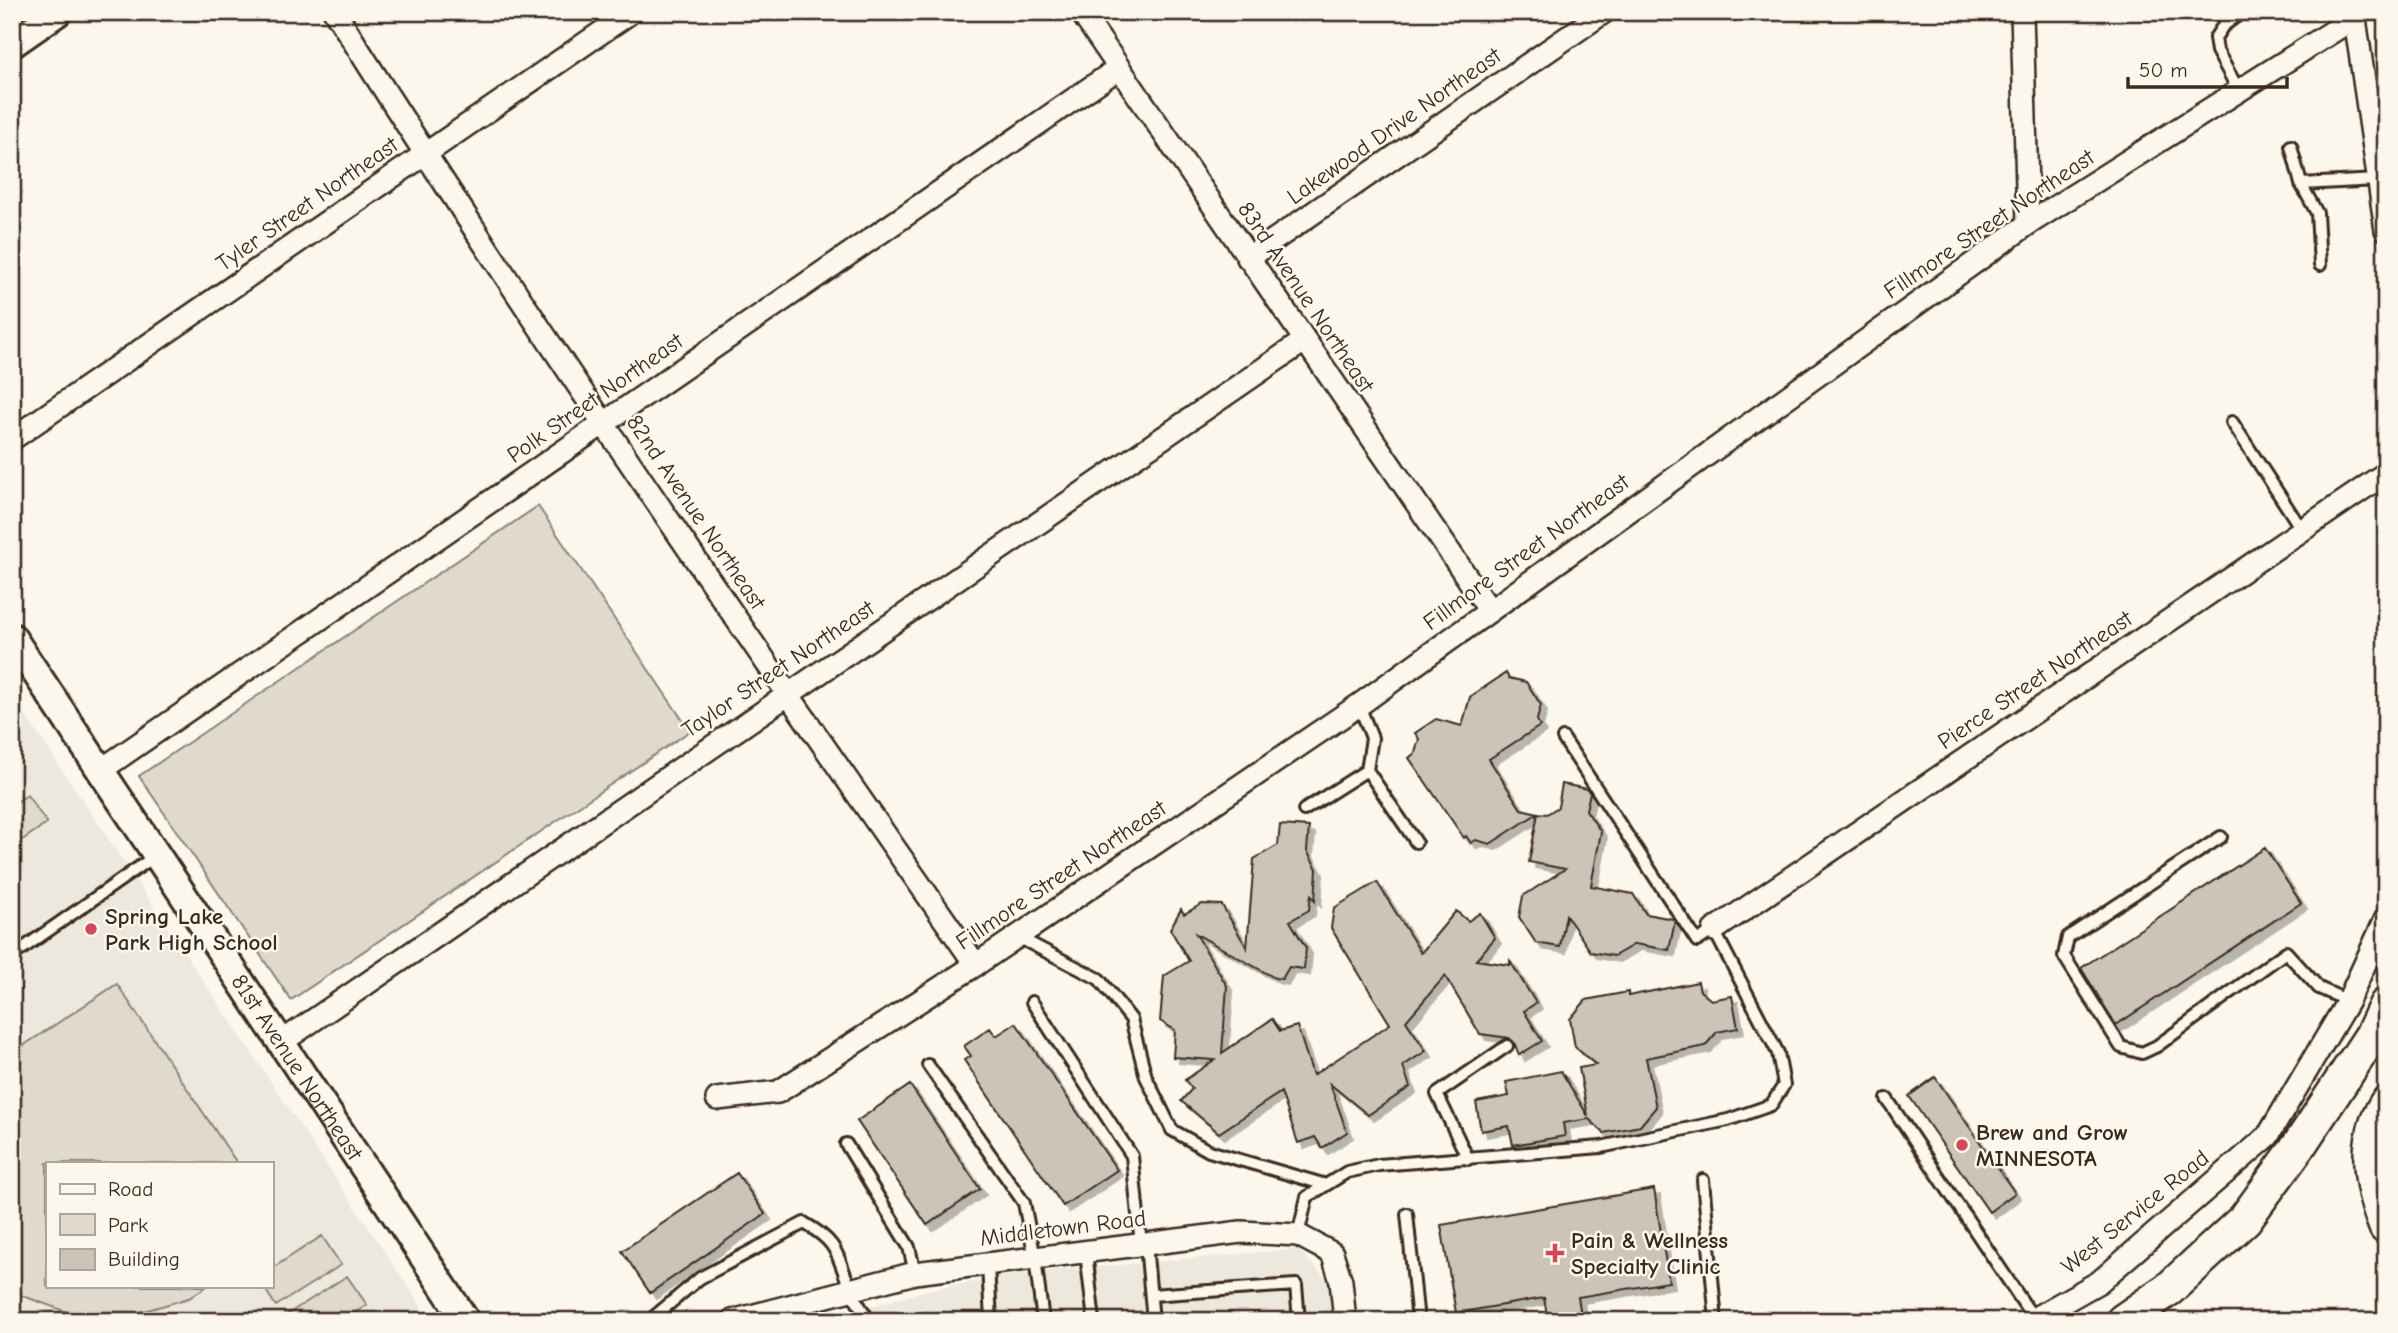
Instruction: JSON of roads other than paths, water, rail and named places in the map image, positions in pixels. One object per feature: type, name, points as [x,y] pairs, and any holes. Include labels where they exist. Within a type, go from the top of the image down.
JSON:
[{"type":"highway","points":[[2123,1321],[2169,1289],[2245,1219],[2300,1144],[2365,1046],[2386,1005]]},
{"type":"highway","points":[[2386,1104],[2376,1119],[2369,1148],[2376,1203],[2386,1227]]},
{"type":"street","points":[[12,44],[58,12]]},
{"type":"street","name":"82nd Avenue Northeast","points":[[335,12],[425,155],[605,423],[788,695],[976,965]]},
{"type":"street","name":"Tyler Street Northeast","points":[[12,439],[631,12]]},
{"type":"street","name":"83rd Avenue Northeast","points":[[1081,12],[1490,611]]},
{"type":"street","name":"Lakewood Drive Northeast","points":[[1248,258],[1604,12]]},
{"type":"street","points":[[2022,12],[2028,224]]},
{"type":"street","points":[[2354,15],[2386,230]]},
{"type":"street","name":"Fillmore Street Northeast","points":[[717,1099],[778,1092],[976,965],[1359,705],[2028,224],[2354,15]]},
{"type":"street","name":"Polk Street Northeast","points":[[101,771],[1119,68]]},
{"type":"street","name":"Taylor Street Northeast","points":[[283,1041],[1304,341]]},
{"type":"street","name":"Pierce Street Northeast","points":[[1714,930],[2386,473]]},
{"type":"street","name":"81st Avenue Northeast","points":[[12,637],[283,1041],[466,1321]]},
{"type":"street","name":"West Service Road","points":[[2032,1320],[2099,1282],[2268,1136],[2348,1001],[2386,918]]},
{"type":"street","name":"Middletown Road","points":[[732,1321],[780,1315],[850,1290],[915,1273],[1241,1232],[1298,1235],[1332,1253],[1341,1281],[1345,1321]]},
{"type":"lane","points":[[2239,91],[2217,51],[2215,38],[2223,26],[2242,12]]},
{"type":"lane","points":[[2291,146],[2301,184],[2317,213],[2320,265]]},
{"type":"lane","points":[[2301,184],[2378,180]]},
{"type":"lane","points":[[2232,422],[2302,530]]},
{"type":"lane","points":[[1359,705],[1372,738],[1367,770],[1416,842]]},
{"type":"lane","points":[[1298,1235],[1307,1197],[1347,1172],[1379,1165],[1601,1147],[1728,1120],[1771,1105],[1784,1085],[1778,1054],[1714,930],[1697,942],[1563,738]]},
{"type":"lane","points":[[1304,810],[1367,770]]},
{"type":"lane","points":[[2221,837],[2068,937],[2064,956],[2122,1047],[2142,1053],[2157,1046],[2286,952],[2319,988],[2348,1001]]},
{"type":"lane","points":[[12,956],[158,855]]},
{"type":"lane","points":[[1018,936],[1099,979],[1131,1019],[1146,1077],[1172,1130],[1209,1152],[1326,1185]]},
{"type":"lane","points":[[1032,1002],[1132,1156],[1153,1321]]},
{"type":"lane","points":[[1468,1159],[1437,1094],[1507,1046]]},
{"type":"lane","points":[[928,1065],[1024,1203],[1035,1258],[1043,1321]]},
{"type":"lane","points":[[1887,1099],[2032,1320]]},
{"type":"lane","points":[[846,1144],[909,1247],[915,1273]]},
{"type":"lane","points":[[1703,1180],[1716,1321]]},
{"type":"lane","points":[[1407,1214],[1418,1321]]},
{"type":"lane","points":[[649,1321],[701,1278],[804,1223],[825,1234],[839,1256],[850,1290],[869,1321]]},
{"type":"lane","points":[[1086,1252],[1094,1321]]},
{"type":"lane","points":[[988,1264],[991,1321]]},
{"type":"lane","points":[[1151,1295],[1296,1284],[1299,1321]]},
{"type":"lane","points":[[444,1286],[453,1321]]},
{"type":"place","name":"Spring Lake Park High School","points":[[91,929]]},
{"type":"place","name":"Brew and Grow MINNESOTA","points":[[1962,1145]]},
{"type":"place","name":"Pain & Wellness Specialty Clinic","points":[[1555,1253]]}]
